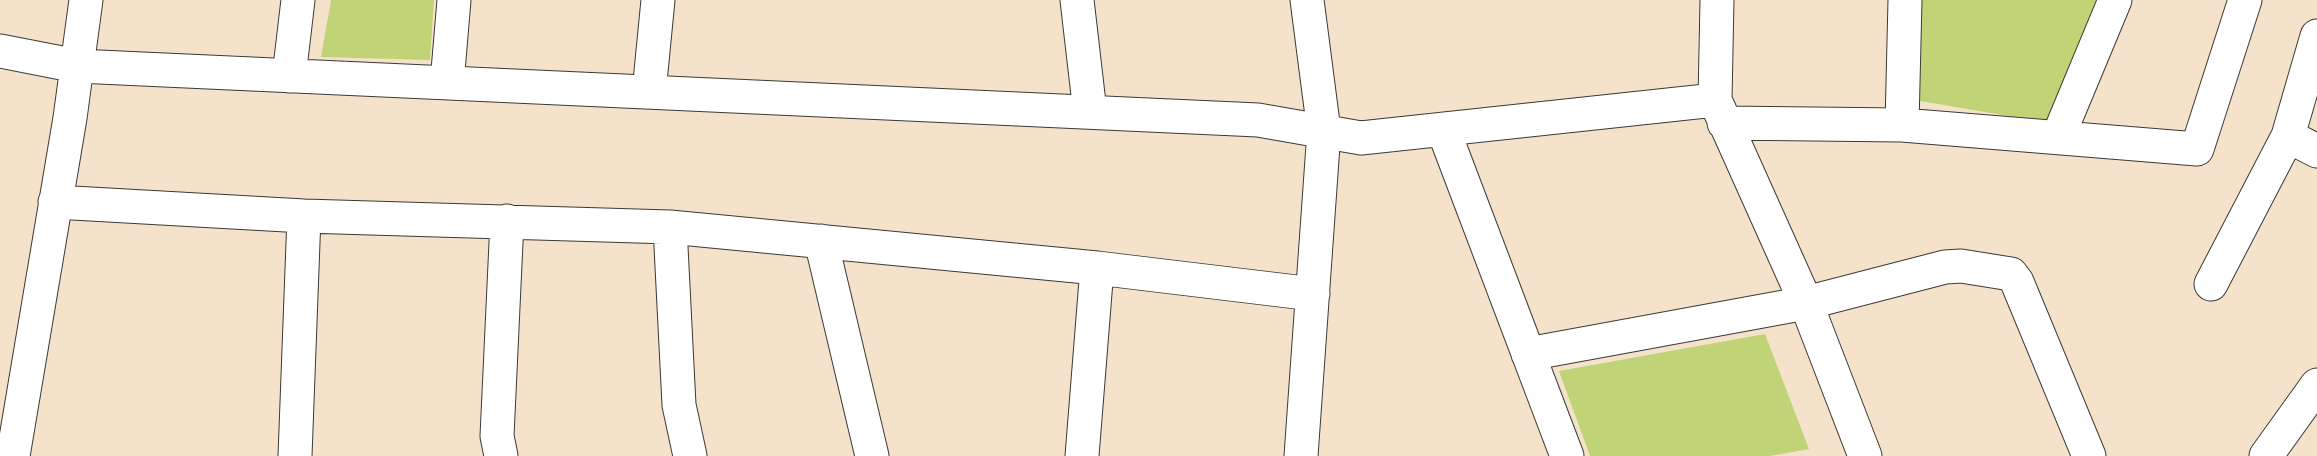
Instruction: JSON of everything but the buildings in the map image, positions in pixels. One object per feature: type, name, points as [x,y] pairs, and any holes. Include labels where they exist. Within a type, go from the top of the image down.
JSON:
[{"type":"street","points":[[13,456],[86,0]]},
{"type":"street","points":[[289,76],[298,0]]},
{"type":"street","points":[[447,83],[454,0]]},
{"type":"street","points":[[649,92],[658,0]]},
{"type":"street","points":[[1077,0],[1090,112]]},
{"type":"street","points":[[1301,456],[1324,131],[1307,0]]},
{"type":"street","points":[[1717,0],[1719,112],[1806,303],[1865,456]]},
{"type":"street","points":[[1902,125],[1905,0]]},
{"type":"street","points":[[2058,137],[2115,0]]},
{"type":"street","points":[[0,51],[77,66],[1258,120],[1361,138],[1443,129],[1719,112],[2198,149],[2245,0]]},
{"type":"street","points":[[2211,284],[2288,136],[2317,36]]},
{"type":"street","points":[[1443,129],[1567,456]]},
{"type":"street","points":[[2288,136],[2317,151]]},
{"type":"street","points":[[55,202],[304,216],[670,227],[1097,268],[1313,294]]},
{"type":"street","points":[[295,456],[304,216]]},
{"type":"street","points":[[501,456],[497,436],[507,221]]},
{"type":"street","points":[[670,227],[679,405],[690,456]]},
{"type":"street","points":[[821,241],[873,456]]},
{"type":"street","points":[[1528,354],[1806,303],[1945,267],[1960,266],[2011,274],[2017,282],[2089,456]]},
{"type":"street","points":[[1082,456],[1097,268]]},
{"type":"street","points":[[2266,456],[2317,385]]},
{"type":"green space","points":[[331,0],[434,0],[430,60],[321,57]]},
{"type":"green space","points":[[1921,0],[2101,0],[2050,123],[1920,101]]},
{"type":"green space","points":[[1765,334],[1809,449],[1770,456],[1590,456],[1559,371]]}]
